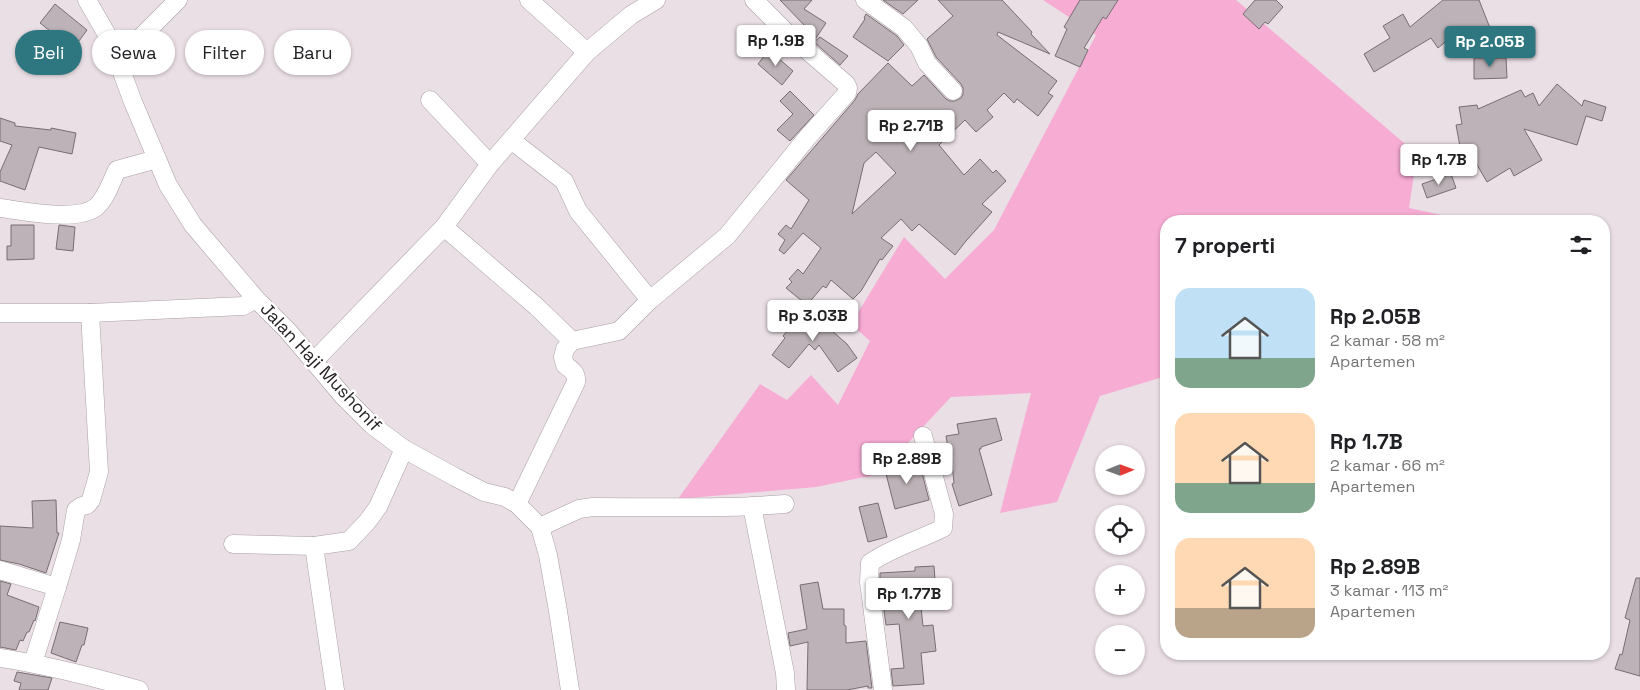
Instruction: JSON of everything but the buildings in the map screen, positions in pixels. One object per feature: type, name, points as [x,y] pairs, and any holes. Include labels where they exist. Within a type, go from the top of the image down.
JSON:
[{"type":"street","name":"Jalan Haji Mushonif","points":[[87,0],[104,30]]},
{"type":"street","points":[[148,30],[178,0]]},
{"type":"street","points":[[529,0],[587,52]]},
{"type":"street","points":[[314,361],[444,227],[490,164],[587,52],[631,15],[656,0]]},
{"type":"street","points":[[517,504],[576,382],[577,377],[574,371],[565,365],[563,357],[565,349],[572,341],[618,331],[650,300],[727,236],[806,139],[847,93],[848,88],[846,84],[787,33],[754,0]]},
{"type":"street","points":[[866,0],[904,28],[919,46],[927,63],[953,91]]},
{"type":"street","name":"Jalan Haji Mushonif","points":[[123,75],[168,185],[193,225],[256,298],[288,331],[343,396],[372,425],[404,449],[484,492],[506,497],[517,504],[540,527],[548,556],[570,690]]},
{"type":"street","points":[[430,100],[490,164]]},
{"type":"street","points":[[511,140],[564,181],[578,211],[650,300]]},
{"type":"street","points":[[0,208],[73,216],[95,208],[102,200],[117,170],[157,159]]},
{"type":"street","points":[[444,227],[537,307],[572,341]]},
{"type":"street","points":[[0,313],[90,313],[243,306],[256,298]]},
{"type":"street","points":[[33,663],[71,540],[76,510],[87,505],[91,500],[98,472],[90,313]]},
{"type":"street","points":[[883,690],[869,582],[870,563],[880,556],[943,528],[944,514],[923,436]]},
{"type":"street","points":[[234,544],[314,546],[349,541],[378,507],[404,449]]},
{"type":"street","points":[[540,527],[579,509],[593,507],[784,504]]},
{"type":"street","points":[[752,506],[785,672],[786,690]]},
{"type":"street","points":[[314,546],[336,690]]},
{"type":"street","points":[[0,570],[57,587]]},
{"type":"street","points":[[0,658],[33,663],[139,690]]},
{"type":"shaded area","points":[[1043,0],[1236,0],[1417,154],[1409,208],[1441,215],[1160,215],[1160,378],[1100,396],[1057,502],[1000,513],[1031,393],[951,397],[879,474],[816,487],[678,499],[760,384],[787,400],[811,375],[838,405],[870,341],[851,324],[904,237],[945,279],[994,230],[1096,35]]}]
